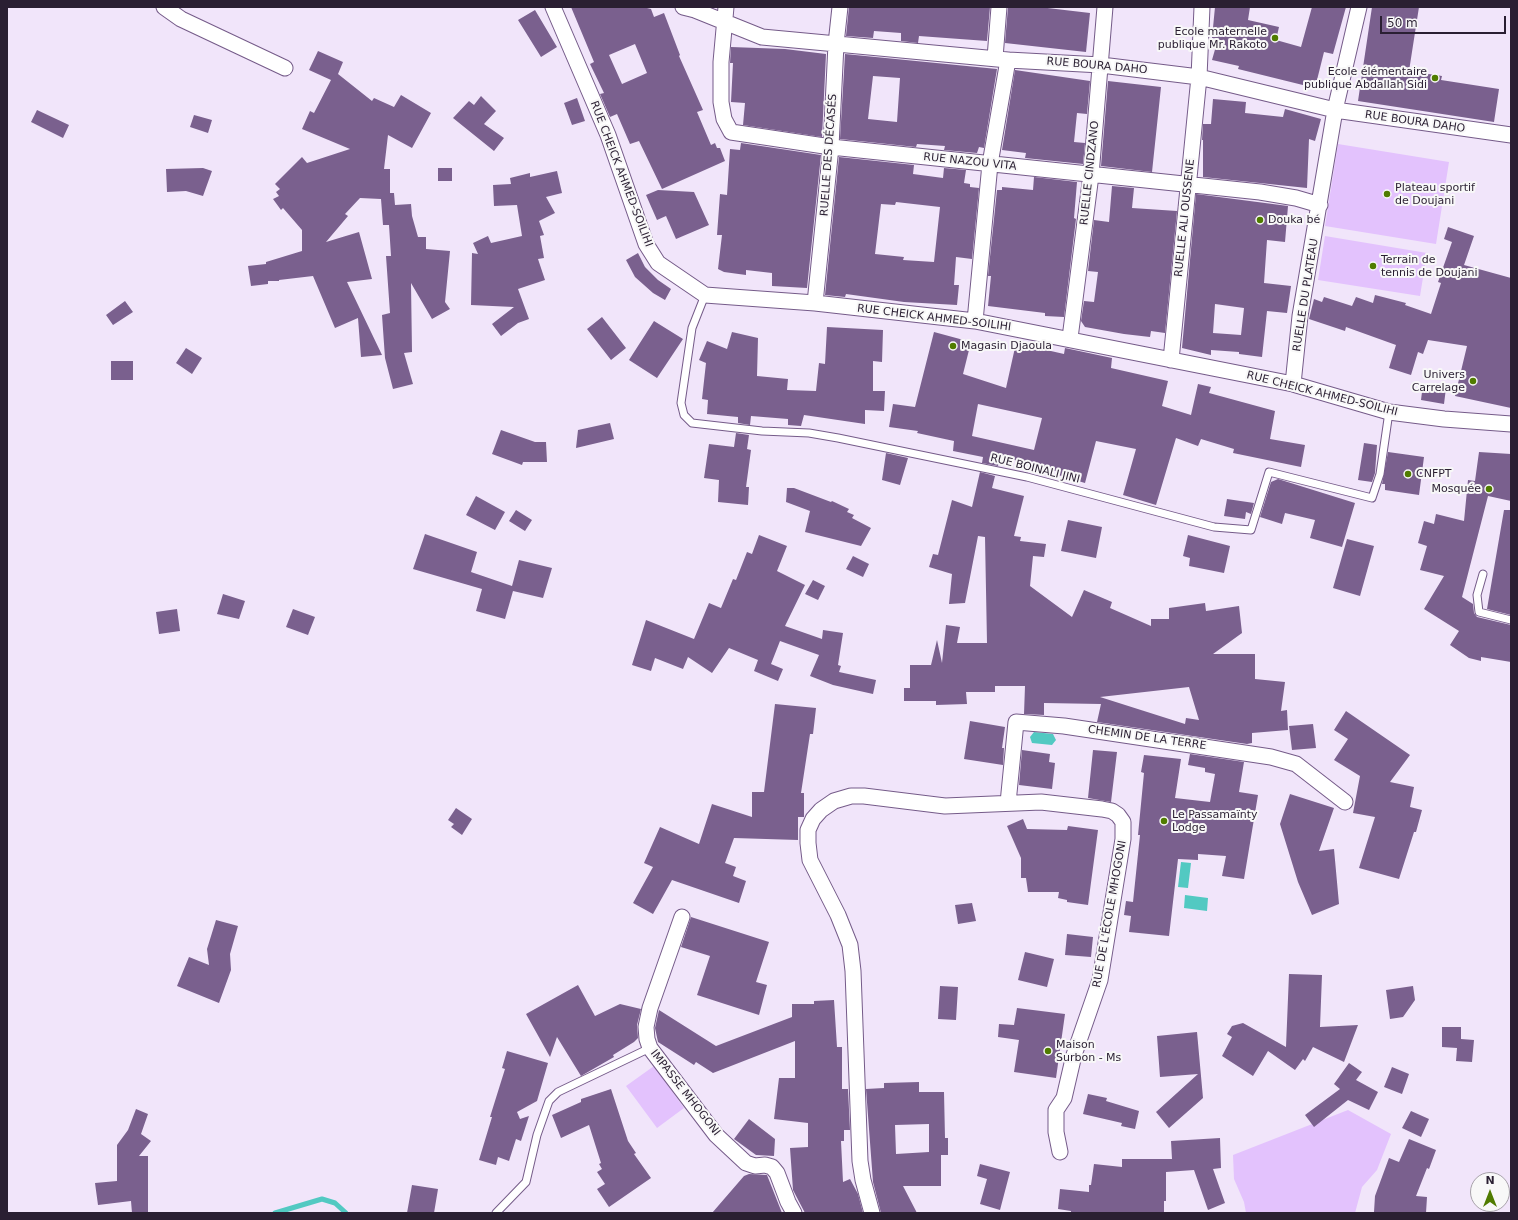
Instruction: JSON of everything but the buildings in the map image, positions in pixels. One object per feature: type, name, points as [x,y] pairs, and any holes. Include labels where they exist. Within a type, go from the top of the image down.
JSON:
[{"type":"street","points":[[164,7],[181,19],[285,68]]},
{"type":"street","name":"RUE CHEICK AHMED-SOILIHI","points":[[553,7],[608,135],[646,244],[658,263],[705,295],[815,303],[975,321],[1070,338],[1293,384],[1389,412],[1444,419],[1511,424]]},
{"type":"street","name":"RUE BOURA DAHO","points":[[683,7],[725,14],[744,31],[762,37],[1002,59],[1101,65],[1199,77],[1335,110],[1511,135]]},
{"type":"street","name":"RUELLE DES DÉCASÉS","points":[[815,303],[831,147],[836,44],[840,7]]},
{"type":"street","points":[[975,321],[1002,59],[998,7]]},
{"type":"street","name":"RUELLE CINDZANO","points":[[1070,338],[1091,175],[1105,7]]},
{"type":"street","name":"RUELLE ALI OUSSENE","points":[[1171,360],[1199,77],[1202,7]]},
{"type":"street","name":"RUELLE DU PLATEAU","points":[[1293,384],[1300,316],[1335,110],[1359,7]]},
{"type":"street","name":"RUE NAZOU VITA","points":[[725,14],[721,102],[724,119],[731,132],[831,147],[1091,175],[1141,178],[1260,192],[1296,198],[1320,205]]},
{"type":"street","name":"CHEMIN DE LA TERRE","points":[[1008,803],[1016,722],[1064,726],[1271,757],[1296,764],[1345,802]]},
{"type":"street","name":"RUE DE L'ÉCOLE MHOGONI","points":[[872,1213],[863,1180],[860,1161],[853,971],[850,945],[838,915],[810,860],[808,830],[813,819],[821,810],[834,801],[851,796],[864,796],[945,806],[1041,802],[1112,811],[1118,815],[1123,822],[1124,828],[1100,980],[1074,1055],[1064,1098],[1056,1110],[1056,1132],[1060,1152]]},
{"type":"street","name":"IMPASSE MHOGONI","points":[[682,917],[650,1008],[646,1027],[647,1039],[650,1048],[716,1134],[746,1163],[755,1166],[765,1165],[772,1167],[777,1173],[788,1202],[794,1213]]},
{"type":"lane","name":"RUE BOINALI JINI","points":[[705,295],[692,328],[681,403],[684,415],[692,423],[762,432],[809,433],[838,438],[1027,477],[1214,527],[1251,530],[1269,472],[1372,498],[1380,474],[1389,412]]},
{"type":"lane","points":[[1483,574],[1477,595],[1479,612],[1511,620]]},
{"type":"lane","points":[[496,1213],[526,1182],[537,1135],[549,1101],[558,1092],[650,1048]]},
{"type":"shaded area","name":"Plateau sportif de Doujani","points":[[1338,144],[1449,162],[1436,244],[1325,226]]},
{"type":"shaded area","name":"Terrain de tennis de Doujani","points":[[1325,236],[1427,253],[1420,296],[1318,280]]},
{"type":"shaded area","points":[[1034,732],[1053,734],[1056,740],[1052,745],[1032,743],[1030,737]]},
{"type":"shaded area","points":[[1181,862],[1191,863],[1188,888],[1178,887]]},
{"type":"shaded area","points":[[1185,895],[1208,898],[1207,911],[1184,908]]},
{"type":"shaded area","points":[[654,1066],[684,1108],[657,1128],[626,1086]]},
{"type":"shaded area","points":[[1348,1110],[1391,1134],[1377,1170],[1362,1187],[1355,1213],[1246,1213],[1244,1202],[1234,1179],[1233,1155]]},
{"type":"waterway","points":[[275,1213],[322,1199],[335,1203],[346,1213]]},
{"type":"place","name":"Ecole maternelle publique Mr. Rakoto","points":[[1275,38]]},
{"type":"place","name":"Ecole élémentaire publique Abdallah Sidi","points":[[1435,78]]},
{"type":"place","name":"Plateau sportif de Doujani","points":[[1387,194]]},
{"type":"place","name":"Douka bé","points":[[1260,220]]},
{"type":"place","name":"Terrain de tennis de Doujani","points":[[1373,266]]},
{"type":"place","name":"Magasin Djaoula","points":[[953,346]]},
{"type":"place","name":"Univers Carrelage","points":[[1473,381]]},
{"type":"place","name":"CNFPT","points":[[1408,474]]},
{"type":"place","name":"Mosquée","points":[[1489,489]]},
{"type":"place","name":"Le Passamaïnty Lodge","points":[[1164,821]]},
{"type":"place","name":"Maison Surbon - Ms","points":[[1048,1051]]}]
